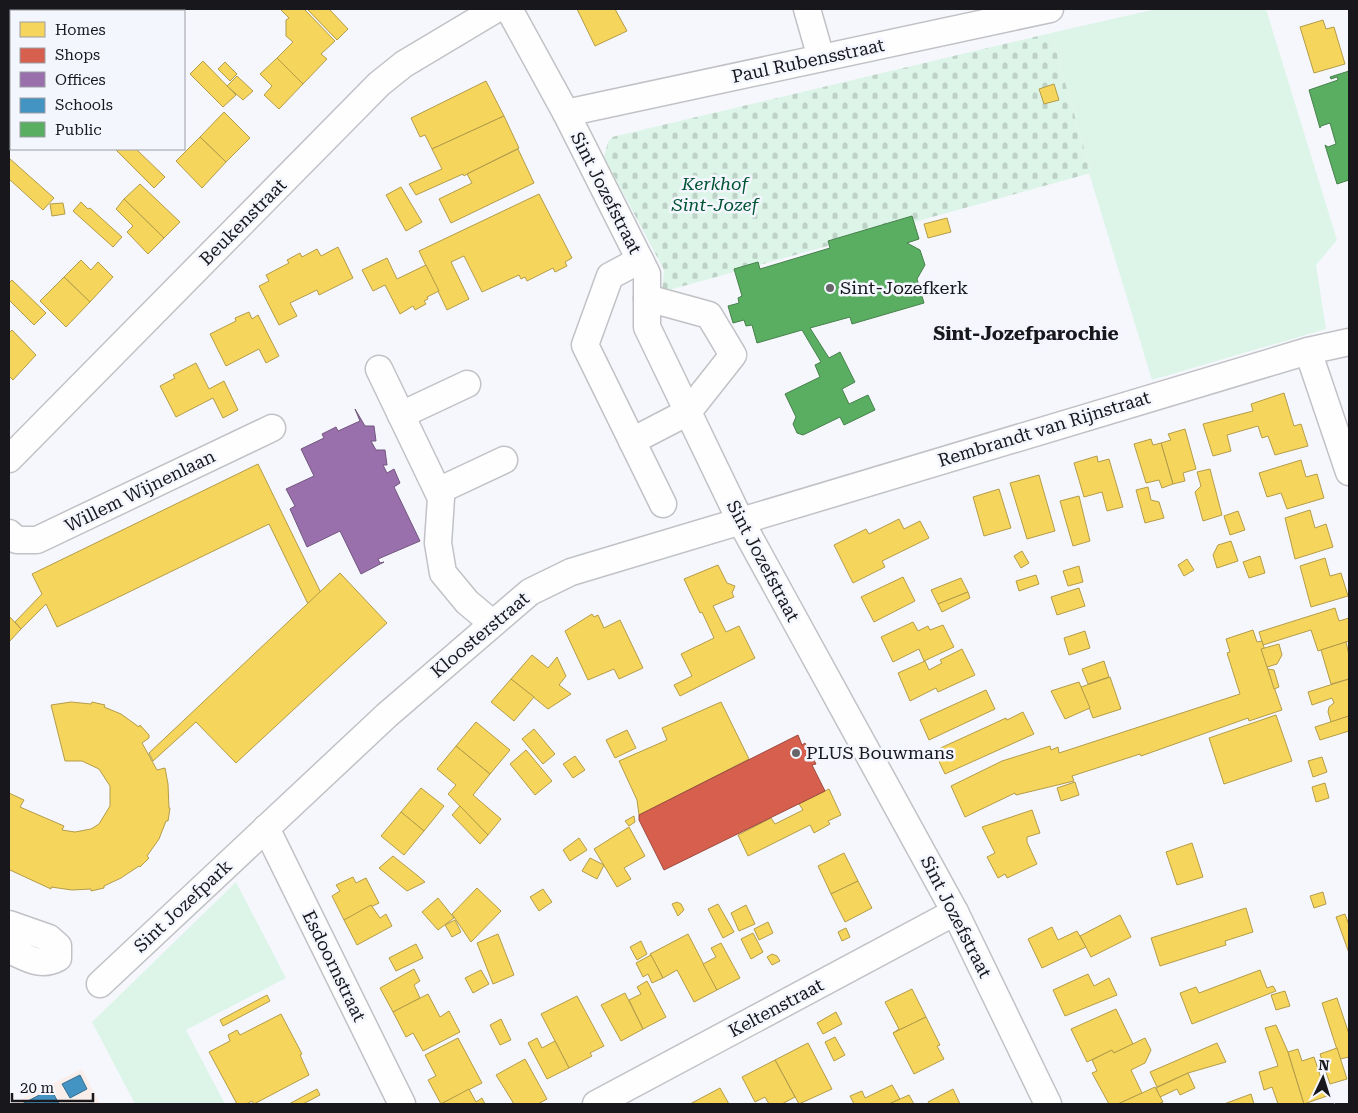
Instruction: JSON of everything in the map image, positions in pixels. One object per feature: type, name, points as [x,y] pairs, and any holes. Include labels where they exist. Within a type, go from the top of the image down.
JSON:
[{"type":"street","name":"Beukenstraat","points":[[9,459],[379,84],[404,64],[496,9]]},
{"type":"street","name":"Sint Jozefstraat","points":[[509,9],[566,113],[647,274],[647,327],[740,520],[955,912],[1048,1104]]},
{"type":"street","points":[[807,9],[821,58]]},
{"type":"street","name":"Paul Rubensstraat","points":[[566,113],[821,58],[1017,12],[1050,9]]},
{"type":"street","points":[[640,260],[610,276],[584,345],[663,504]]},
{"type":"street","points":[[632,441],[688,412],[733,355],[709,315],[647,298]]},
{"type":"street","name":"Rembrandt van Rijnstraat","points":[[740,520],[1308,351],[1349,342]]},
{"type":"street","points":[[1308,351],[1349,472]]},
{"type":"street","points":[[378,369],[441,498],[438,543],[443,572],[467,602],[492,623]]},
{"type":"street","points":[[401,415],[467,384]]},
{"type":"street","name":"Willem Wijnenlaan","points":[[9,533],[17,540],[38,540],[272,428]]},
{"type":"street","points":[[438,491],[504,460]]},
{"type":"street","name":"Kloosterstraat","points":[[266,828],[387,715],[530,592],[571,572],[740,520]]},
{"type":"street","name":"Sint Jozefpark","points":[[100,984],[266,828]]},
{"type":"street","name":"Esdoornstraat","points":[[266,828],[402,1104]]},
{"type":"street","name":"Keltenstraat","points":[[596,1104],[955,912]]},
{"type":"street","points":[[9,924],[49,938],[58,946],[58,958],[48,964],[37,962],[9,950]]},
{"type":"shaded area","points":[[82,1069],[100,1104],[11,1104]]},
{"type":"green space","points":[[1156,9],[1266,9],[1337,240],[1316,265],[1326,329],[1152,380],[1089,173],[1091,173],[1051,33]]},
{"type":"green space","name":"Kerkhof Sint-Jozef","points":[[1051,33],[1091,173],[662,292],[664,270],[604,157],[608,142],[612,137]]},
{"type":"green space","points":[[236,882],[286,978],[186,1030],[225,1104],[135,1104],[92,1022]]},
{"type":"building: Homes","points":[[280,9],[304,9],[335,41],[321,54],[327,59],[303,84],[277,58],[293,42],[286,36],[286,20],[289,18]]},
{"type":"building: Homes","points":[[307,9],[329,9],[348,29],[337,40]]},
{"type":"building: Homes","points":[[577,9],[615,9],[627,31],[595,46]]},
{"type":"building: Homes","points":[[1323,20],[1326,29],[1334,27],[1345,64],[1314,73],[1300,27]]},
{"type":"building: Homes","points":[[277,58],[303,84],[279,109],[264,95],[272,86],[260,74]]},
{"type":"building: Homes","points":[[203,61],[236,95],[223,107],[190,74]]},
{"type":"building: Homes","points":[[225,62],[237,74],[230,81],[218,69]]},
{"type":"building: Homes","points":[[237,76],[253,91],[243,100],[227,86]]},
{"type":"building: Homes","points":[[486,81],[504,116],[432,149],[425,135],[420,137],[411,118]]},
{"type":"building: Homes","points":[[1054,84],[1059,100],[1044,104],[1039,89]]},
{"type":"building: Homes","points":[[224,112],[250,138],[226,162],[200,137]]},
{"type":"building: Homes","points":[[504,116],[519,148],[464,176],[463,174],[416,195],[409,184],[442,169],[432,149]]},
{"type":"building: Homes","points":[[200,137],[226,162],[202,188],[176,161]]},
{"type":"building: Homes","points":[[518,149],[534,183],[451,223],[439,199],[472,183],[467,174]]},
{"type":"building: Homes","points":[[116,150],[137,150],[165,177],[154,188]]},
{"type":"building: Homes","points":[[9,158],[54,198],[43,210],[9,179]]},
{"type":"building: Homes","points":[[140,184],[180,222],[164,238],[124,199]]},
{"type":"building: Homes","points":[[401,187],[422,222],[406,231],[386,195]]},
{"type":"building: Homes","points":[[539,194],[572,258],[565,262],[567,266],[555,272],[553,268],[527,281],[525,277],[521,279],[519,275],[482,292],[464,256],[451,262],[469,299],[447,310],[419,251]]},
{"type":"building: Homes","points":[[124,199],[164,238],[148,254],[127,232],[133,226],[116,209]]},
{"type":"building: Homes","points":[[81,202],[122,237],[113,247],[73,211]]},
{"type":"building: Homes","points":[[63,203],[65,214],[52,216],[50,204]]},
{"type":"building: Homes","points":[[947,218],[951,232],[928,238],[924,224]]},
{"type":"building: Homes","points":[[338,247],[353,278],[319,295],[317,290],[290,303],[297,316],[279,325],[259,286],[269,281],[266,275],[289,263],[287,260],[300,253],[302,257],[317,249],[321,256]]},
{"type":"building: Homes","points":[[387,258],[397,279],[426,265],[439,291],[427,297],[428,299],[424,301],[426,304],[415,310],[413,306],[400,314],[385,285],[373,291],[362,270]]},
{"type":"building: Homes","points":[[81,260],[91,270],[98,262],[113,277],[90,302],[64,277]]},
{"type":"building: Homes","points":[[64,277],[90,302],[66,327],[40,301]]},
{"type":"building: Homes","points":[[12,280],[46,313],[34,325],[9,300],[9,283]]},
{"type":"building: Homes","points":[[249,312],[252,319],[258,315],[279,356],[266,363],[259,349],[226,366],[210,334],[236,321],[235,318]]},
{"type":"building: Homes","points":[[12,330],[36,355],[13,380],[9,376],[9,333]]},
{"type":"building: Homes","points":[[196,363],[209,389],[224,381],[238,410],[223,418],[213,398],[176,417],[160,386],[175,378],[173,375]]},
{"type":"building: Homes","points":[[1284,393],[1294,426],[1301,424],[1308,446],[1275,455],[1268,436],[1262,438],[1258,426],[1227,435],[1231,451],[1213,456],[1203,424],[1253,411],[1251,404]]},
{"type":"building: Homes","points":[[1185,429],[1196,469],[1183,473],[1185,481],[1173,484],[1161,443],[1171,440],[1168,434]]},
{"type":"building: Homes","points":[[1151,439],[1153,445],[1161,443],[1173,484],[1162,488],[1159,480],[1146,483],[1134,444]]},
{"type":"building: Homes","points":[[1097,456],[1098,462],[1109,459],[1123,507],[1107,511],[1102,492],[1084,497],[1074,463]]},
{"type":"building: Homes","points":[[1301,460],[1306,477],[1317,474],[1324,498],[1287,509],[1281,493],[1267,497],[1259,473]]},
{"type":"building: Homes","points":[[258,464],[321,593],[308,604],[269,524],[57,627],[46,604],[21,629],[15,622],[42,594],[32,574]]},
{"type":"building: Homes","points":[[1210,469],[1222,515],[1203,521],[1195,492],[1201,486],[1197,472]]},
{"type":"building: Homes","points":[[1039,475],[1055,531],[1027,539],[1010,483]]},
{"type":"building: Homes","points":[[1148,487],[1151,500],[1159,502],[1164,518],[1145,523],[1136,490]]},
{"type":"building: Homes","points":[[999,489],[1011,528],[984,536],[973,497]]},
{"type":"building: Homes","points":[[1079,496],[1090,541],[1073,546],[1060,501]]},
{"type":"building: Homes","points":[[1310,510],[1315,528],[1326,524],[1333,547],[1295,559],[1285,518]]},
{"type":"building: Homes","points":[[1238,511],[1245,530],[1230,535],[1224,516]]},
{"type":"building: Homes","points":[[899,519],[904,529],[920,521],[929,538],[882,561],[885,567],[853,583],[834,545],[866,529],[869,534]]},
{"type":"building: Homes","points":[[1231,541],[1238,561],[1217,568],[1213,555],[1218,545]]},
{"type":"building: Homes","points":[[1022,551],[1029,563],[1021,568],[1014,556]]},
{"type":"building: Homes","points":[[1260,556],[1265,573],[1249,578],[1243,562]]},
{"type":"building: Homes","points":[[1325,558],[1330,576],[1341,573],[1348,596],[1311,607],[1300,566]]},
{"type":"building: Homes","points":[[1187,559],[1194,570],[1184,576],[1178,565]]},
{"type":"building: Homes","points":[[718,565],[727,583],[735,586],[732,593],[734,597],[713,606],[726,632],[739,626],[755,658],[680,696],[674,685],[692,676],[681,654],[714,638],[684,579]]},
{"type":"building: Homes","points":[[1079,566],[1083,582],[1068,586],[1063,571]]},
{"type":"building: Homes","points":[[340,573],[387,623],[236,763],[196,722],[153,761],[149,753]]},
{"type":"building: Homes","points":[[1036,575],[1039,584],[1019,591],[1016,581]]},
{"type":"building: Homes","points":[[903,577],[915,601],[874,622],[861,597]]},
{"type":"building: Homes","points":[[961,578],[968,592],[938,604],[931,590]]},
{"type":"building: Homes","points":[[1079,588],[1085,606],[1057,615],[1051,597]]},
{"type":"building: Homes","points":[[968,592],[970,598],[942,612],[938,604]]},
{"type":"building: Homes","points":[[1335,608],[1339,621],[1349,618],[1349,641],[1318,651],[1311,630],[1263,645],[1259,632]]},
{"type":"building: Homes","points":[[592,614],[594,617],[598,615],[604,628],[620,620],[643,668],[619,679],[614,669],[588,680],[565,631]]},
{"type":"building: Homes","points":[[9,616],[21,629],[9,642]]},
{"type":"building: Homes","points":[[913,622],[918,631],[928,626],[930,630],[943,625],[954,647],[924,661],[919,649],[893,662],[881,637]]},
{"type":"building: Homes","points":[[1253,630],[1257,642],[1262,641],[1270,666],[1267,667],[1282,710],[1249,721],[1248,718],[1141,756],[1140,754],[1072,776],[1074,781],[1016,795],[1015,793],[965,817],[951,786],[1002,761],[1050,746],[1051,750],[1058,747],[1059,753],[1240,694],[1227,653],[1230,652],[1226,639]]},
{"type":"building: Homes","points":[[1085,631],[1090,648],[1069,655],[1064,638]]},
{"type":"building: Homes","points":[[1346,642],[1349,655],[1349,679],[1331,684],[1321,650]]},
{"type":"building: Homes","points":[[1279,644],[1282,655],[1277,664],[1267,667],[1261,649]]},
{"type":"building: Homes","points":[[962,649],[975,675],[938,692],[936,688],[910,701],[898,673],[925,661],[929,670],[942,663],[940,660]]},
{"type":"building: Homes","points":[[532,655],[548,668],[557,657],[566,676],[559,685],[571,694],[548,709],[511,679]]},
{"type":"building: Homes","points":[[1104,661],[1109,677],[1088,684],[1082,669]]},
{"type":"building: Homes","points":[[1268,669],[1274,670],[1279,687],[1274,689]]},
{"type":"building: Homes","points":[[1110,677],[1121,709],[1093,718],[1081,687]]},
{"type":"building: Homes","points":[[511,679],[534,697],[514,721],[491,702]]},
{"type":"building: Homes","points":[[1349,679],[1349,716],[1331,722],[1328,712],[1329,707],[1334,703],[1332,698],[1312,705],[1308,692]]},
{"type":"building: Homes","points":[[1079,682],[1090,708],[1065,719],[1051,691]]},
{"type":"building: Homes","points":[[986,690],[995,709],[929,740],[920,720]]},
{"type":"building: Homes","points":[[71,702],[91,704],[92,702],[105,705],[104,707],[121,714],[139,727],[140,725],[149,735],[149,738],[142,743],[157,770],[165,768],[168,784],[170,808],[168,821],[166,821],[159,839],[147,856],[149,858],[140,867],[104,886],[104,888],[91,891],[91,889],[72,890],[51,887],[51,889],[10,870],[9,872],[9,793],[24,800],[20,807],[64,826],[62,830],[75,832],[91,829],[99,824],[110,806],[110,786],[99,769],[82,761],[65,761],[51,705]]},
{"type":"building: Homes","points":[[721,702],[749,759],[639,815],[637,800],[619,761],[667,740],[662,728]]},
{"type":"building: Homes","points":[[1023,712],[1034,734],[945,774],[934,751]]},
{"type":"building: Homes","points":[[1276,715],[1292,761],[1224,784],[1209,738]]},
{"type":"building: Homes","points":[[1349,716],[1349,731],[1320,740],[1315,727]]},
{"type":"building: Homes","points":[[476,722],[510,750],[490,774],[456,746]]},
{"type":"building: Homes","points":[[534,729],[555,754],[543,764],[522,739]]},
{"type":"building: Homes","points":[[627,730],[636,748],[615,758],[606,740]]},
{"type":"building: Homes","points":[[456,746],[490,774],[473,795],[501,819],[488,835],[448,794],[456,785],[437,769]]},
{"type":"building: Homes","points":[[526,750],[552,781],[535,795],[510,764]]},
{"type":"building: Homes","points":[[575,756],[585,770],[573,778],[563,764]]},
{"type":"building: Homes","points":[[1322,757],[1327,772],[1313,777],[1308,761]]},
{"type":"building: Homes","points":[[1075,782],[1079,795],[1061,801],[1057,788]]},
{"type":"building: Homes","points":[[1325,783],[1329,798],[1316,802],[1312,787]]},
{"type":"building: Homes","points":[[421,788],[444,806],[424,831],[401,812]]},
{"type":"building: Homes","points":[[829,789],[841,815],[828,821],[830,824],[814,833],[810,825],[748,856],[738,835],[771,818],[775,824],[803,810],[799,804]]},
{"type":"building: Homes","points":[[460,806],[488,835],[480,844],[452,815]]},
{"type":"building: Homes","points":[[1032,810],[1040,833],[1027,837],[1027,842],[1037,864],[1007,878],[1005,874],[998,878],[987,857],[995,853],[982,827]]},
{"type":"building: Homes","points":[[401,812],[424,831],[404,855],[381,836]]},
{"type":"building: Homes","points":[[634,816],[635,822],[629,826],[625,821]]},
{"type":"building: Homes","points":[[629,827],[645,856],[624,868],[631,879],[617,887],[594,849]]},
{"type":"building: Homes","points":[[579,838],[587,850],[570,861],[563,850]]},
{"type":"building: Homes","points":[[1192,843],[1203,877],[1177,885],[1166,852]]},
{"type":"building: Homes","points":[[844,853],[858,881],[831,894],[818,866]]},
{"type":"building: Homes","points":[[393,856],[425,882],[407,891],[379,868]]},
{"type":"building: Homes","points":[[590,858],[604,865],[597,879],[582,871]]},
{"type":"building: Homes","points":[[353,877],[356,883],[366,878],[379,903],[344,920],[332,896],[340,891],[336,885]]},
{"type":"building: Homes","points":[[858,881],[872,908],[845,922],[831,894]]},
{"type":"building: Homes","points":[[477,888],[501,911],[471,942],[452,914]]},
{"type":"building: Homes","points":[[543,889],[552,902],[539,911],[530,897]]},
{"type":"building: Homes","points":[[1323,892],[1326,904],[1314,908],[1310,896]]},
{"type":"building: Homes","points":[[438,898],[454,918],[438,930],[422,912]]},
{"type":"building: Homes","points":[[677,902],[681,904],[684,910],[678,916],[672,904]]},
{"type":"building: Homes","points":[[718,904],[734,932],[723,938],[708,909]]},
{"type":"building: Homes","points":[[371,905],[380,918],[386,914],[392,926],[357,945],[344,920]]},
{"type":"building: Homes","points":[[746,905],[755,924],[739,931],[731,913]]},
{"type":"building: Homes","points":[[1246,908],[1253,932],[1225,941],[1226,945],[1160,966],[1151,938]]},
{"type":"building: Homes","points":[[1345,914],[1349,925],[1349,953],[1336,917]]},
{"type":"building: Homes","points":[[1120,915],[1131,937],[1091,957],[1080,936]]},
{"type":"building: Homes","points":[[455,920],[461,932],[452,937],[445,925]]},
{"type":"building: Homes","points":[[768,922],[773,933],[759,940],[754,929]]},
{"type":"building: Homes","points":[[1052,927],[1058,940],[1077,931],[1086,947],[1042,968],[1028,939]]},
{"type":"building: Homes","points":[[846,928],[850,937],[842,941],[838,932]]},
{"type":"building: Homes","points":[[753,933],[763,952],[751,959],[741,939]]},
{"type":"building: Homes","points":[[498,934],[514,975],[493,984],[477,943]]},
{"type":"building: Homes","points":[[688,934],[717,990],[694,1002],[677,970],[663,978],[650,954]]},
{"type":"building: Homes","points":[[641,941],[647,954],[637,960],[630,947]]},
{"type":"building: Homes","points":[[721,943],[740,978],[717,990],[703,964],[716,957],[711,948]]},
{"type":"building: Homes","points":[[416,944],[423,958],[396,971],[389,958]]},
{"type":"building: Homes","points":[[772,954],[777,956],[780,961],[772,965],[767,957]]},
{"type":"building: Homes","points":[[651,955],[663,978],[652,983],[648,974],[643,977],[636,963]]},
{"type":"building: Homes","points":[[414,969],[420,981],[414,985],[420,998],[393,1012],[380,988]]},
{"type":"building: Homes","points":[[481,970],[489,984],[473,993],[465,978]]},
{"type":"building: Homes","points":[[1260,970],[1267,988],[1273,986],[1276,991],[1192,1024],[1180,993],[1196,987],[1199,993]]},
{"type":"building: Homes","points":[[1088,974],[1094,986],[1109,978],[1117,995],[1065,1016],[1053,990]]},
{"type":"building: Homes","points":[[647,981],[666,1017],[643,1029],[629,1000],[641,994],[637,987]]},
{"type":"building: Homes","points":[[912,989],[926,1017],[893,1033],[899,1029],[885,1002]]},
{"type":"building: Homes","points":[[1285,991],[1290,1006],[1276,1010],[1271,995]]},
{"type":"building: Homes","points":[[625,993],[643,1029],[621,1041],[601,1005]]},
{"type":"building: Homes","points":[[428,994],[440,1017],[449,1011],[460,1032],[423,1051],[413,1033],[406,1037],[393,1012]]},
{"type":"building: Homes","points":[[267,995],[270,1001],[223,1026],[220,1020]]},
{"type":"building: Homes","points":[[577,996],[604,1046],[590,1053],[592,1056],[569,1068],[541,1014]]},
{"type":"building: Homes","points":[[1337,998],[1349,1034],[1349,1057],[1340,1059],[1322,1003]]},
{"type":"building: Homes","points":[[1116,1009],[1133,1044],[1114,1053],[1112,1050],[1087,1062],[1071,1029]]},
{"type":"building: Homes","points":[[836,1012],[842,1024],[823,1034],[817,1023]]},
{"type":"building: Homes","points":[[281,1014],[302,1054],[300,1055],[309,1075],[254,1104],[252,1101],[246,1104],[237,1104],[209,1052],[230,1041],[228,1035],[237,1030],[240,1035]]},
{"type":"building: Homes","points":[[926,1017],[940,1045],[937,1046],[944,1059],[914,1074],[893,1033]]},
{"type":"building: Homes","points":[[501,1019],[511,1040],[500,1045],[490,1025]]},
{"type":"building: Homes","points":[[1276,1025],[1288,1052],[1304,1104],[1278,1104],[1272,1087],[1264,1090],[1259,1072],[1278,1066],[1265,1028]]},
{"type":"building: Homes","points":[[835,1037],[845,1055],[834,1061],[825,1042]]},
{"type":"building: Homes","points":[[458,1038],[482,1083],[441,1104],[428,1080],[436,1076],[425,1055]]},
{"type":"building: Homes","points":[[537,1038],[542,1048],[555,1041],[569,1068],[547,1079],[528,1043]]},
{"type":"building: Homes","points":[[1145,1038],[1151,1050],[1145,1063],[1131,1070],[1142,1093],[1118,1104],[1109,1104],[1092,1073],[1097,1071],[1092,1060],[1112,1050],[1114,1053]]},
{"type":"building: Homes","points":[[808,1043],[832,1089],[799,1104],[775,1060]]},
{"type":"building: Homes","points":[[1217,1043],[1226,1062],[1188,1073],[1157,1087],[1150,1072]]},
{"type":"building: Homes","points":[[1337,1048],[1347,1079],[1330,1084],[1320,1054]]},
{"type":"building: Homes","points":[[1298,1049],[1302,1061],[1314,1057],[1327,1096],[1304,1104],[1288,1052]]},
{"type":"building: Homes","points":[[525,1059],[547,1099],[538,1104],[514,1104],[496,1075]]},
{"type":"building: Homes","points":[[775,1060],[795,1097],[782,1104],[769,1104],[765,1097],[755,1102],[742,1077]]},
{"type":"building: Homes","points":[[1188,1073],[1195,1088],[1180,1095],[1177,1089],[1160,1097],[1156,1088]]},
{"type":"building: Homes","points":[[892,1085],[900,1099],[889,1104],[854,1104],[850,1096],[862,1091],[865,1098]]},
{"type":"building: Homes","points":[[1155,1087],[1163,1102],[1158,1104],[1118,1104]]},
{"type":"building: Homes","points":[[720,1088],[729,1104],[690,1104]]},
{"type":"building: Homes","points":[[317,1089],[320,1095],[303,1104],[289,1104]]},
{"type":"building: Homes","points":[[469,1089],[476,1102],[482,1098],[485,1104],[441,1104]]},
{"type":"building: Homes","points":[[953,1089],[960,1104],[929,1104],[928,1102]]},
{"type":"building: Homes","points":[[1251,1094],[1254,1104],[1224,1104]]},
{"type":"building: Homes","points":[[909,1095],[914,1104],[889,1104],[900,1099]]},
{"type":"building: Shops","points":[[798,735],[802,745],[805,743],[816,764],[812,765],[825,791],[664,870],[639,820],[639,815]]},
{"type":"building: Offices","points":[[355,409],[365,426],[374,426],[376,441],[371,441],[376,450],[385,450],[387,465],[383,465],[387,473],[394,469],[400,483],[394,487],[420,541],[378,559],[380,563],[384,562],[361,574],[340,531],[307,547],[290,509],[295,506],[286,489],[314,476],[301,449],[324,438],[322,434],[336,427],[338,431],[360,421]]},
{"type":"building: Schools","points":[[80,1075],[87,1089],[70,1098],[62,1084]]},
{"type":"building: Schools","points":[[51,1089],[59,1104],[22,1104]]},
{"type":"building: Public","points":[[1349,71],[1349,180],[1337,184],[1325,145],[1328,147],[1336,144],[1330,123],[1320,128],[1309,90],[1338,80],[1337,77],[1331,79],[1330,77]]},
{"type":"building: Public","name":"Sint-Jozefkerk","points":[[912,216],[919,239],[907,243],[920,250],[925,265],[917,279],[924,303],[852,324],[850,317],[810,328],[829,358],[840,352],[855,382],[842,389],[849,404],[868,395],[875,410],[844,425],[840,417],[803,435],[797,433],[793,424],[796,417],[785,394],[820,377],[815,365],[821,362],[802,330],[757,343],[752,325],[746,326],[744,320],[733,323],[728,306],[739,303],[738,298],[742,296],[734,269],[758,262],[760,269],[830,248],[828,241]]},
{"type":"place","name":"Sint-Jozefkerk","points":[[830,288]]},
{"type":"place","name":"PLUS Bouwmans","points":[[796,753]]},
{"type":"district","name":"Sint-Jozefparochie","points":[[1026,333]]}]
